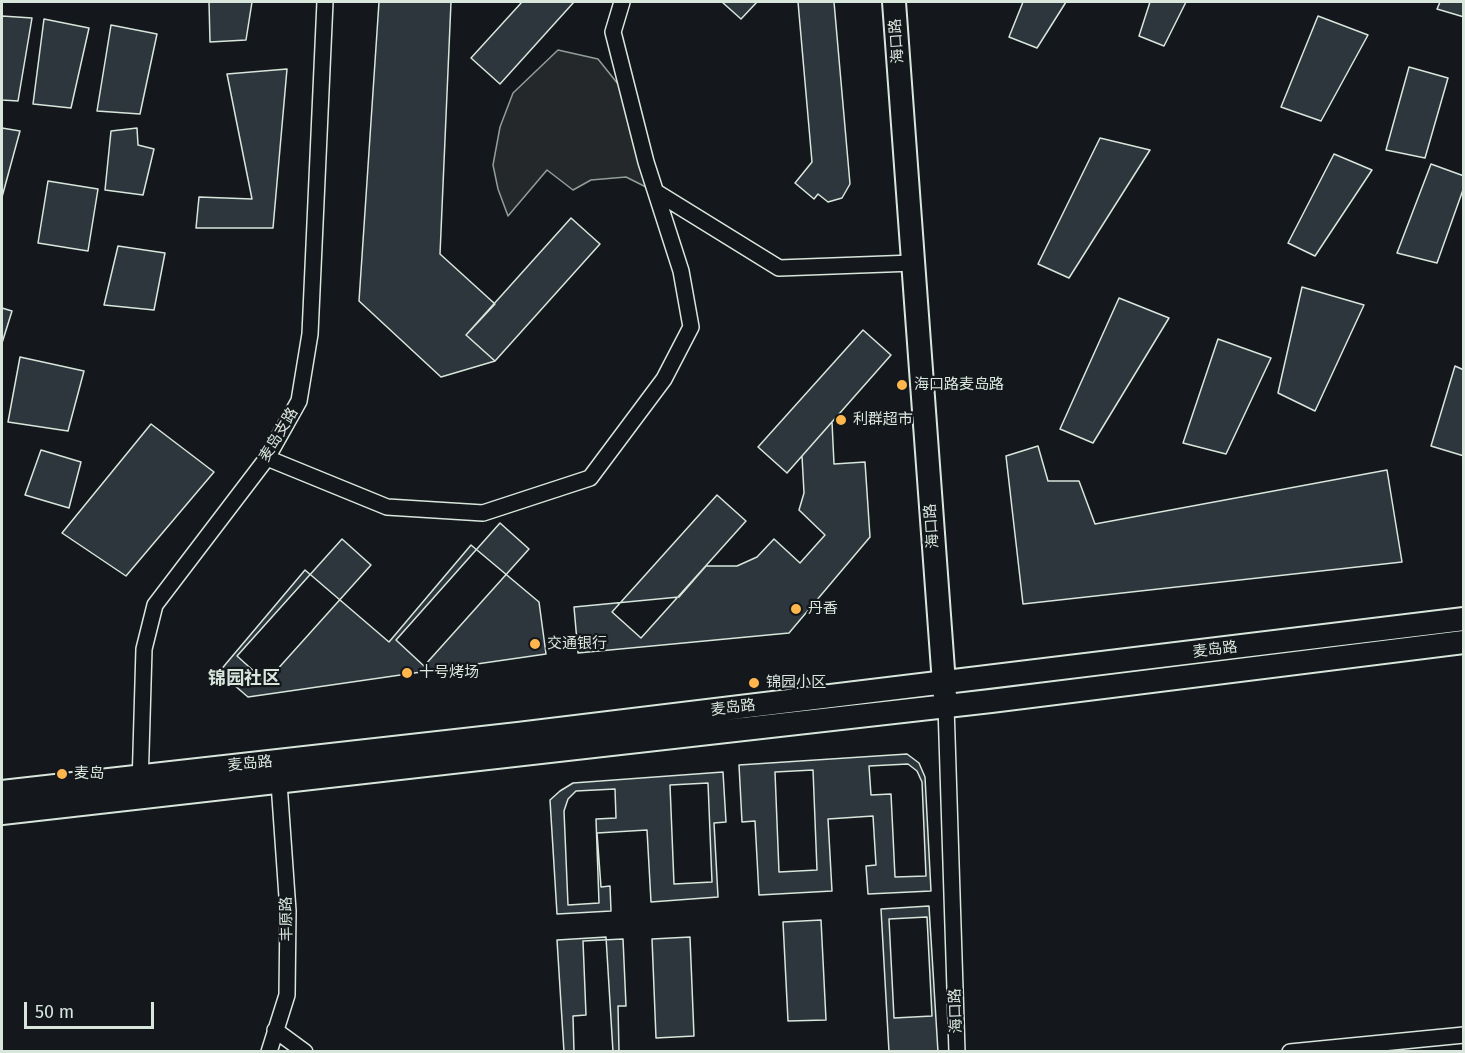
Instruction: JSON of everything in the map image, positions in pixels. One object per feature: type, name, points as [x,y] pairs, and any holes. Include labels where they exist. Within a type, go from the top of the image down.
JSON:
[{"type":"main road","name":"海口路","points":[[894,2],[946,706]]},
{"type":"main road","name":"麦岛路","points":[[2,813],[140,787],[944,683],[1464,619]]},
{"type":"main road","name":"麦岛路","points":[[2,792],[279,783],[946,706],[1464,642]]},
{"type":"street","name":"麦岛支路","points":[[140,787],[144,649],[155,605],[267,458],[299,401],[310,334],[325,2]]},
{"type":"street","points":[[267,458],[387,507],[483,513],[590,478],[664,379],[691,327],[681,271],[656,192],[613,32],[622,2]]},
{"type":"street","points":[[656,192],[779,268],[913,263]]},
{"type":"street","name":"海口路","points":[[946,706],[957,1052]]},
{"type":"street","name":"丰原路","points":[[269,1052],[286,995],[288,921],[279,783]]},
{"type":"street","points":[[275,1030],[305,1052]]},
{"type":"street","points":[[1290,1052],[1464,1035]]},
{"type":"shaded area","points":[[558,50],[598,59],[630,99],[656,192],[626,177],[591,180],[573,190],[547,170],[508,216],[498,189],[493,165],[500,127],[513,93]]},
{"type":"building","points":[[209,2],[252,2],[246,40],[210,42]]},
{"type":"building","points":[[379,2],[451,2],[440,254],[495,304],[466,335],[495,361],[441,377],[359,301]]},
{"type":"building","points":[[522,2],[574,2],[500,84],[471,58]]},
{"type":"building","points":[[722,2],[757,2],[741,19]]},
{"type":"building","points":[[798,2],[834,2],[850,184],[842,198],[828,202],[818,194],[814,199],[795,183],[812,162]]},
{"type":"building","points":[[1023,2],[1066,2],[1037,48],[1009,37]]},
{"type":"building","points":[[1150,2],[1186,2],[1164,46],[1139,36]]},
{"type":"building","points":[[1440,2],[1464,2],[1464,17],[1437,9]]},
{"type":"building","points":[[2,16],[32,18],[18,101],[2,100]]},
{"type":"building","points":[[1318,16],[1368,35],[1321,121],[1281,107]]},
{"type":"building","points":[[44,19],[89,28],[71,108],[33,104]]},
{"type":"building","points":[[111,25],[157,34],[140,114],[97,111]]},
{"type":"building","points":[[1409,67],[1448,78],[1425,158],[1386,150]]},
{"type":"building","points":[[287,69],[273,228],[196,228],[199,197],[252,199],[227,74]]},
{"type":"building","points":[[2,128],[20,131],[2,197]]},
{"type":"building","points":[[137,128],[138,145],[154,149],[143,195],[105,190],[111,131]]},
{"type":"building","points":[[1100,138],[1150,150],[1069,278],[1038,264]]},
{"type":"building","points":[[1334,154],[1372,170],[1315,256],[1288,243]]},
{"type":"building","points":[[1431,164],[1464,176],[1464,187],[1437,263],[1397,253]]},
{"type":"building","points":[[48,181],[98,189],[88,251],[38,243]]},
{"type":"building","points":[[571,218],[600,244],[495,361],[466,335]]},
{"type":"building","points":[[118,246],[165,253],[154,310],[104,305]]},
{"type":"building","points":[[1302,287],[1364,305],[1315,411],[1278,393]]},
{"type":"building","points":[[1119,298],[1169,318],[1093,443],[1060,429]]},
{"type":"building","points":[[2,308],[12,311],[2,343]]},
{"type":"building","points":[[863,330],[891,355],[787,473],[758,447]]},
{"type":"building","points":[[1218,339],[1271,358],[1226,454],[1183,443]]},
{"type":"building","points":[[20,357],[84,371],[68,431],[8,422]]},
{"type":"building","points":[[1455,366],[1464,370],[1464,456],[1431,446]]},
{"type":"building","points":[[832,422],[834,464],[865,462],[870,537],[789,633],[578,653],[574,607],[679,597],[706,566],[737,566],[757,557],[774,539],[800,563],[825,535],[799,510],[804,493],[802,456]]},
{"type":"building","points":[[151,424],[214,472],[126,576],[62,533]]},
{"type":"building","points":[[1038,446],[1048,481],[1079,481],[1095,524],[1387,470],[1402,562],[1023,604],[1006,456]]},
{"type":"building","points":[[41,450],[81,462],[69,508],[25,495]]},
{"type":"building","points":[[717,495],[746,521],[641,638],[612,612]]},
{"type":"building","points":[[500,523],[529,549],[424,666],[396,640]]},
{"type":"building","points":[[342,539],[371,565],[266,682],[237,656]]},
{"type":"building","points":[[471,545],[539,602],[546,654],[248,697],[219,672],[305,570],[389,642]]},
{"type":"building","points":[[907,754],[919,763],[925,777],[931,891],[868,894],[866,866],[876,865],[873,816],[828,819],[832,891],[759,895],[755,821],[742,822],[739,765]]},
{"type":"building","points":[[908,764],[917,771],[922,782],[926,876],[895,877],[891,794],[871,795],[869,766]]},
{"type":"building","points":[[813,770],[817,870],[779,872],[775,772]]},
{"type":"building","points":[[723,772],[726,822],[714,823],[718,897],[651,902],[647,830],[597,833],[601,887],[610,886],[611,911],[557,914],[550,800],[560,791],[573,783]]},
{"type":"building","points":[[708,783],[712,882],[674,884],[670,785]]},
{"type":"building","points":[[615,789],[616,818],[596,819],[599,903],[568,905],[564,811],[568,799],[576,791]]},
{"type":"building","points":[[929,906],[938,1052],[889,1052],[881,909]]},
{"type":"building","points":[[927,917],[932,1016],[894,1018],[889,919]]},
{"type":"building","points":[[821,920],[826,1020],[788,1021],[783,922]]},
{"type":"building","points":[[606,937],[613,1052],[564,1052],[557,940]]},
{"type":"building","points":[[690,937],[694,1036],[656,1038],[652,939]]},
{"type":"building","points":[[623,939],[626,1006],[618,1006],[619,1052],[574,1052],[573,1016],[586,1015],[583,941]]},
{"type":"place","name":"海口路麦岛路","points":[[902,385]]},
{"type":"place","name":"利群超市","points":[[841,420]]},
{"type":"place","name":"丹香","points":[[796,609]]},
{"type":"place","name":"交通银行","points":[[535,644]]},
{"type":"place","name":"十号烤场","points":[[407,673]]},
{"type":"place","name":"锦园小区","points":[[754,683]]},
{"type":"place","name":"麦岛","points":[[62,774]]},
{"type":"district","name":"锦园社区","points":[[244,679]]}]
